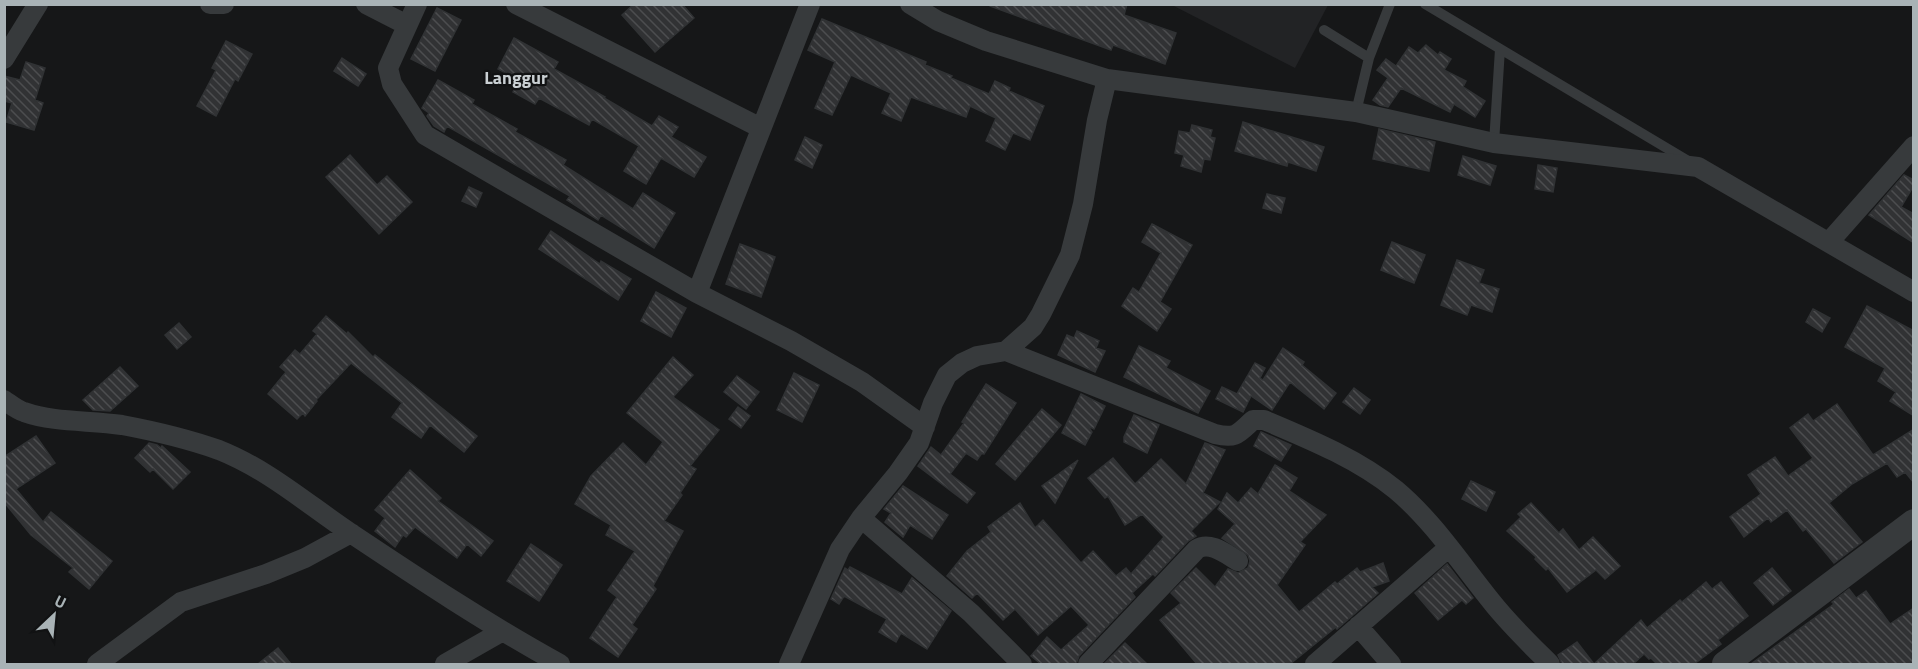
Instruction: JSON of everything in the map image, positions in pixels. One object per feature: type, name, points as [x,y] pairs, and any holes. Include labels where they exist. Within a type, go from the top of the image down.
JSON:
[{"type":"street","points":[[4,59],[38,4]]},
{"type":"street","points":[[210,4],[224,4]]},
{"type":"street","points":[[366,4],[406,25]]},
{"type":"street","points":[[417,4],[388,68],[392,84],[429,139],[697,292],[791,341],[862,382],[925,427]]},
{"type":"street","points":[[516,4],[760,128]]},
{"type":"street","points":[[697,292],[810,4]]},
{"type":"street","points":[[910,4],[938,21],[977,38],[1107,79],[1356,112],[1494,143],[1698,167],[1914,292]]},
{"type":"street","points":[[1006,351],[1033,327],[1070,255],[1083,204],[1097,120],[1107,79]]},
{"type":"street","points":[[1829,242],[1914,146]]},
{"type":"street","points":[[789,664],[831,565],[861,518],[919,443],[933,403],[947,375],[962,363],[976,356],[1006,351],[1215,434],[1233,436],[1253,420],[1258,419],[1275,424],[1330,450],[1377,477],[1397,491],[1426,521],[1493,604],[1550,664]]},
{"type":"street","points":[[4,400],[21,412],[159,433],[218,450],[255,466],[351,533],[501,632],[560,664]]},
{"type":"street","points":[[861,518],[971,613],[1023,664]]},
{"type":"street","points":[[1725,664],[1914,522]]},
{"type":"street","points":[[96,664],[182,602],[220,587],[266,574],[305,558],[351,533]]},
{"type":"street","points":[[1088,664],[1197,549],[1203,545],[1209,546],[1238,561]]},
{"type":"street","points":[[1315,664],[1448,548]]},
{"type":"street","points":[[1358,627],[1391,664]]},
{"type":"street","points":[[445,664],[501,632]]},
{"type":"lane","points":[[1356,112],[1369,58],[1390,4]]},
{"type":"lane","points":[[1425,4],[1698,167]]},
{"type":"lane","points":[[1324,30],[1369,58]]},
{"type":"lane","points":[[1494,143],[1500,49]]},
{"type":"shaded area","points":[[1172,5],[1328,5],[1295,68]]},
{"type":"building","points":[[634,4],[682,4],[694,18],[655,52],[622,15]]},
{"type":"building","points":[[990,4],[1127,4],[1124,15],[1176,33],[1165,64],[1113,45],[1111,50],[990,6]]},
{"type":"building","points":[[437,8],[461,20],[435,71],[411,59]]},
{"type":"building","points":[[822,19],[926,62],[925,65],[989,94],[995,81],[1010,88],[1009,91],[1044,106],[1030,140],[1013,133],[1005,150],[986,141],[996,118],[970,106],[966,117],[911,97],[901,121],[882,113],[891,93],[851,75],[832,115],[815,108],[835,62],[808,50]]},
{"type":"building","points":[[514,38],[558,62],[554,69],[652,126],[659,116],[678,127],[671,137],[706,157],[694,177],[661,158],[646,184],[624,171],[639,146],[592,119],[589,125],[539,98],[535,104],[513,92],[519,80],[498,69]]},
{"type":"building","points":[[226,41],[252,54],[238,81],[235,79],[216,116],[197,106],[216,70],[212,68]]},
{"type":"building","points":[[1426,45],[1438,55],[1440,52],[1451,59],[1444,70],[1466,81],[1463,87],[1485,101],[1475,117],[1454,104],[1450,112],[1401,88],[1388,107],[1373,100],[1388,78],[1377,70],[1386,59],[1396,66],[1409,47],[1418,53]]},
{"type":"building","points":[[342,58],[366,74],[358,86],[334,71]]},
{"type":"building","points":[[26,62],[45,68],[35,100],[43,103],[34,130],[6,122],[12,103],[4,101],[4,76],[20,80]]},
{"type":"building","points":[[438,80],[474,100],[472,104],[517,129],[515,132],[566,160],[563,165],[633,209],[643,193],[675,213],[654,248],[601,215],[598,220],[567,200],[570,196],[447,126],[444,132],[434,126],[427,116],[429,113],[422,108]]},
{"type":"building","points":[[1243,122],[1324,147],[1316,171],[1288,162],[1287,166],[1235,151]]},
{"type":"building","points":[[1192,125],[1212,130],[1210,137],[1215,138],[1210,160],[1204,159],[1201,172],[1181,166],[1184,155],[1175,153],[1179,131],[1190,133]]},
{"type":"building","points":[[1379,129],[1435,142],[1429,171],[1373,159]]},
{"type":"building","points":[[805,137],[822,145],[812,168],[795,160]]},
{"type":"building","points":[[350,155],[377,185],[387,176],[412,202],[379,234],[326,177]]},
{"type":"building","points":[[1463,156],[1496,166],[1490,185],[1458,175]]},
{"type":"building","points":[[1538,165],[1557,168],[1553,192],[1535,189]]},
{"type":"building","points":[[1904,175],[1914,180],[1914,185],[1901,207],[1914,214],[1914,243],[1869,215]]},
{"type":"building","points":[[469,187],[482,193],[476,207],[462,201]]},
{"type":"building","points":[[1267,194],[1285,198],[1281,213],[1263,208]]},
{"type":"building","points":[[1152,224],[1192,245],[1160,302],[1171,309],[1157,331],[1122,306],[1133,288],[1139,292],[1161,253],[1142,242]]},
{"type":"building","points":[[551,231],[600,264],[601,261],[631,279],[618,300],[539,249]]},
{"type":"building","points":[[1392,242],[1425,255],[1414,283],[1381,270]]},
{"type":"building","points":[[740,244],[775,257],[761,297],[726,284]]},
{"type":"building","points":[[1457,260],[1484,270],[1479,283],[1499,289],[1492,312],[1471,305],[1467,315],[1441,305]]},
{"type":"building","points":[[656,292],[686,308],[671,337],[641,321]]},
{"type":"building","points":[[1867,306],[1914,331],[1914,416],[1890,401],[1896,392],[1878,381],[1885,368],[1845,347]]},
{"type":"building","points":[[1813,309],[1830,318],[1822,332],[1806,322]]},
{"type":"building","points":[[326,316],[347,334],[348,332],[373,357],[375,355],[477,436],[464,452],[430,425],[421,438],[392,417],[402,403],[351,363],[316,400],[305,416],[303,413],[297,419],[268,394],[286,372],[280,367],[295,350],[300,354],[317,334],[313,331]]},
{"type":"building","points":[[179,323],[191,337],[177,349],[165,335]]},
{"type":"building","points":[[1077,331],[1099,341],[1096,348],[1105,351],[1095,372],[1058,355],[1067,335],[1074,338]]},
{"type":"building","points":[[1139,346],[1170,361],[1166,368],[1210,391],[1198,413],[1124,377]]},
{"type":"building","points":[[1283,348],[1304,362],[1302,365],[1336,393],[1324,409],[1290,382],[1272,410],[1251,396],[1243,412],[1216,399],[1222,387],[1237,394],[1255,363],[1265,368],[1260,378],[1263,380]]},
{"type":"building","points":[[673,357],[693,375],[673,397],[719,430],[690,466],[696,469],[664,521],[683,531],[653,586],[656,589],[632,625],[637,629],[618,657],[590,638],[617,597],[608,590],[635,551],[606,535],[611,525],[575,504],[591,476],[623,443],[646,465],[663,442],[627,413]]},
{"type":"building","points":[[120,367],[138,386],[110,411],[93,410],[83,400]]},
{"type":"building","points":[[794,373],[819,385],[802,422],[777,410]]},
{"type":"building","points":[[737,376],[759,392],[746,409],[724,392]]},
{"type":"building","points":[[986,384],[1016,403],[984,454],[982,453],[977,460],[966,453],[950,474],[975,493],[967,503],[918,466],[931,447],[941,455],[964,423],[962,422]]},
{"type":"building","points":[[1354,388],[1370,400],[1360,414],[1343,402]]},
{"type":"building","points":[[1081,394],[1105,406],[1094,429],[1088,426],[1092,432],[1085,445],[1062,433]]},
{"type":"building","points":[[1837,404],[1873,455],[1914,429],[1914,483],[1905,472],[1897,477],[1887,463],[1852,484],[1829,503],[1862,542],[1834,563],[1806,529],[1803,531],[1787,510],[1771,522],[1768,518],[1744,537],[1730,517],[1761,494],[1748,475],[1775,457],[1788,476],[1813,458],[1790,428],[1808,414],[1813,421]]},
{"type":"building","points":[[738,407],[750,416],[741,428],[729,419]]},
{"type":"building","points":[[1042,409],[1061,425],[1015,480],[996,464]]},
{"type":"building","points":[[1134,415],[1159,425],[1147,453],[1124,442]]},
{"type":"building","points":[[1261,432],[1291,445],[1281,461],[1254,446]]},
{"type":"building","points":[[36,436],[55,463],[16,489],[43,522],[51,512],[112,561],[89,589],[69,572],[73,568],[31,535],[4,502],[4,457]]},
{"type":"building","points":[[149,443],[161,448],[162,446],[190,472],[173,489],[153,469],[150,472],[135,458]]},
{"type":"building","points":[[1205,443],[1225,450],[1203,493],[1220,502],[1191,531],[1196,536],[1188,541],[1155,576],[1153,574],[1132,593],[1135,597],[1079,656],[1076,664],[1041,664],[1031,656],[1047,637],[1061,650],[1089,625],[1071,606],[1038,635],[1015,609],[1003,620],[977,593],[972,598],[947,576],[967,551],[991,532],[988,527],[1020,503],[1035,528],[1043,520],[1081,563],[1093,551],[1116,576],[1126,568],[1131,574],[1164,537],[1142,514],[1125,525],[1108,496],[1105,498],[1088,478],[1113,458],[1135,484],[1161,459],[1186,484]]},
{"type":"building","points":[[1078,460],[1055,503],[1042,486]]},
{"type":"building","points":[[1275,465],[1297,478],[1289,491],[1326,515],[1300,542],[1305,545],[1277,585],[1299,612],[1335,582],[1337,584],[1357,568],[1360,572],[1383,563],[1389,581],[1372,587],[1378,593],[1337,629],[1336,627],[1290,664],[1197,664],[1160,620],[1181,603],[1171,593],[1196,568],[1215,587],[1228,569],[1238,573],[1248,568],[1250,561],[1248,555],[1222,538],[1235,524],[1218,509],[1227,493],[1238,503],[1251,488],[1258,494]]},
{"type":"building","points":[[410,470],[441,498],[438,501],[493,541],[481,556],[467,544],[457,558],[415,527],[406,537],[403,535],[395,547],[375,531],[385,518],[375,510]]},
{"type":"building","points":[[1471,481],[1495,492],[1486,511],[1462,499]]},
{"type":"building","points":[[903,486],[948,515],[932,539],[910,525],[903,537],[885,522],[891,513],[884,509]]},
{"type":"building","points":[[1531,503],[1559,533],[1563,529],[1579,550],[1593,537],[1620,566],[1605,579],[1596,570],[1567,592],[1548,568],[1546,570],[1535,559],[1536,557],[1507,531],[1521,517],[1518,514]]},
{"type":"building","points":[[531,544],[562,565],[539,601],[507,581]]},
{"type":"building","points":[[1447,564],[1473,598],[1466,604],[1462,600],[1438,620],[1415,593]]},
{"type":"building","points":[[850,567],[902,594],[912,578],[951,611],[927,649],[901,633],[896,642],[879,632],[887,619],[844,596],[839,604],[831,599],[845,568],[848,570]]},
{"type":"building","points":[[1772,568],[1791,591],[1773,605],[1754,583]]},
{"type":"building","points":[[1706,582],[1712,589],[1721,582],[1748,616],[1718,640],[1721,644],[1694,664],[1657,664],[1644,654],[1633,664],[1594,664],[1641,620],[1647,628]]},
{"type":"building","points":[[1849,589],[1856,598],[1866,591],[1890,624],[1914,608],[1914,664],[1751,664],[1834,604],[1832,602]]},
{"type":"building","points":[[1577,642],[1594,664],[1562,664],[1558,655]]},
{"type":"building","points":[[1125,643],[1147,664],[1104,664]]},
{"type":"building","points":[[278,648],[291,664],[258,664]]},
{"type":"district","name":"Langgur","points":[[516,78]]}]
